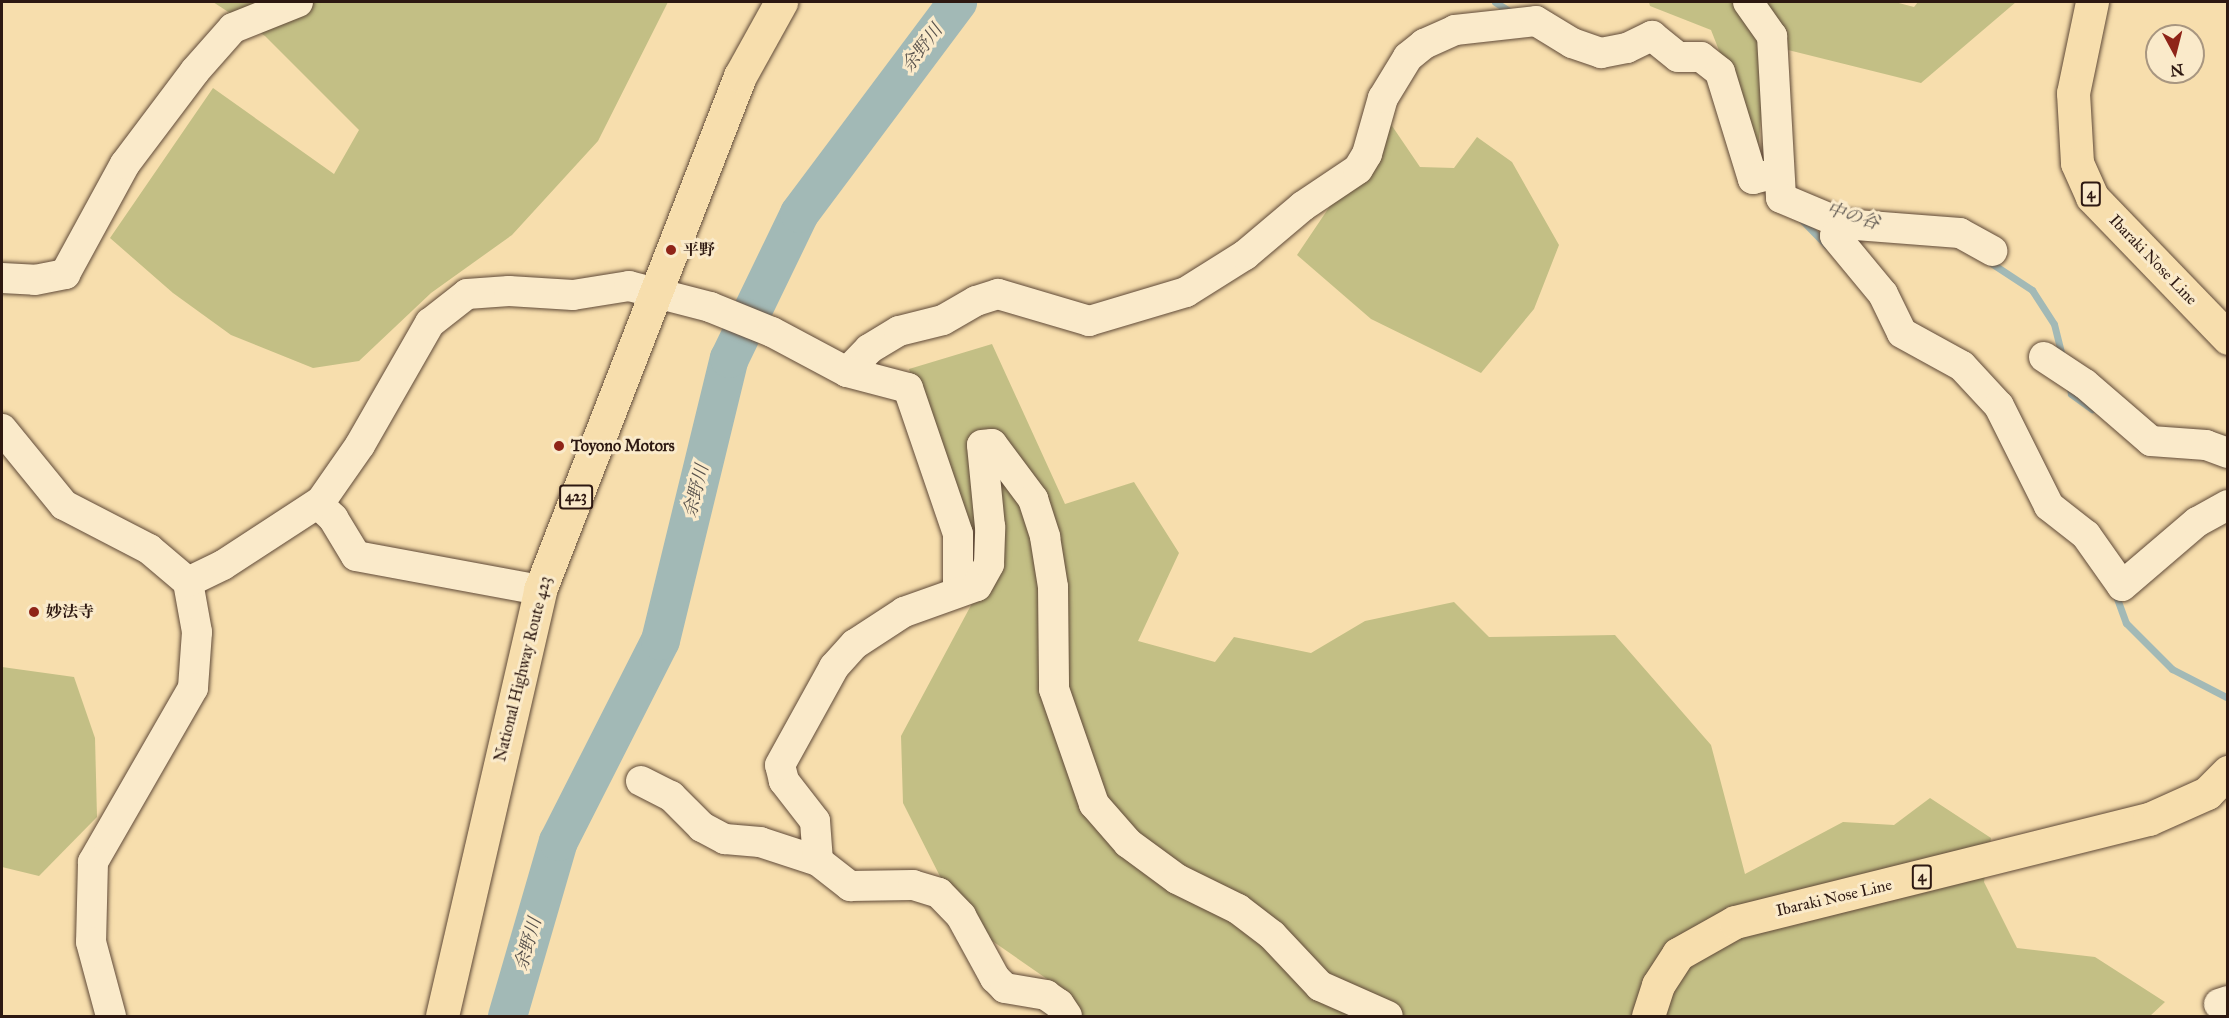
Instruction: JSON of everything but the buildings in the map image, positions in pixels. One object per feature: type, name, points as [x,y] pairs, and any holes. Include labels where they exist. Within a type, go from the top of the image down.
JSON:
[{"type":"main road","name":"National Highway Route 423","points":[[442,1017],[540,590],[638,345],[655,290],[740,76],[782,2]]},
{"type":"main road","name":"Ibaraki Nose Line","points":[[2092,2],[2073,93],[2077,163],[2092,197],[2228,338]]},
{"type":"main road","name":"Ibaraki Nose Line","points":[[1648,1017],[1658,985],[1678,954],[1735,921],[2149,819],[2206,793],[2228,772]]},
{"type":"street","points":[[2,278],[35,280],[65,274],[125,164],[195,71],[233,28],[298,2]]},
{"type":"street","points":[[1748,2],[1772,36],[1777,173],[1781,198],[1843,224],[1960,233],[1992,251]]},
{"type":"street","points":[[847,372],[869,349],[899,331],[943,320],[976,301],[998,294],[1089,321],[1186,292],[1245,255],[1303,206],[1358,169],[1367,154],[1383,98],[1408,57],[1424,44],[1455,30],[1536,21],[1572,43],[1600,53],[1627,48],[1653,36],[1678,57],[1701,57],[1720,72],[1753,179],[1777,173]]},
{"type":"street","points":[[1843,224],[1835,236],[1883,294],[1902,333],[1962,366],[1999,406],[2049,506],[2086,535],[2122,586],[2197,522],[2228,505]]},
{"type":"street","points":[[188,582],[223,565],[318,504],[360,445],[430,323],[466,294],[509,291],[573,295],[629,286],[655,290],[710,307],[772,332],[847,372],[908,388],[958,534],[958,592]]},
{"type":"street","points":[[2044,357],[2085,384],[2151,441],[2206,444],[2228,453]]},
{"type":"street","points":[[2,429],[64,505],[149,549],[188,582],[196,632],[193,688],[93,862],[91,942],[111,1017]]},
{"type":"street","points":[[818,861],[815,821],[784,781],[780,765],[804,717],[834,667],[855,644],[904,612],[977,586],[989,564],[990,527],[982,445],[992,444],[1033,499],[1045,537],[1053,587],[1054,689],[1094,804],[1136,849],[1177,879],[1238,909],[1272,935],[1320,986],[1388,1017]]},
{"type":"street","points":[[318,504],[333,518],[356,556],[540,590]]},
{"type":"street","points":[[641,781],[671,796],[702,827],[725,839],[760,842],[818,861],[850,886],[913,885],[939,893],[962,916],[994,978],[1005,987],[1046,995],[1059,1004],[1067,1017]]},
{"type":"shaded area","points":[[213,2],[668,2],[598,141],[512,235],[431,293],[359,361],[313,368],[231,335],[173,293],[110,238],[213,88],[334,174],[359,130],[265,36]]},
{"type":"shaded area","points":[[1649,2],[1895,2],[1914,7],[1918,2],[2016,2],[1921,83],[1768,45],[1758,150],[1711,30],[1650,6]]},
{"type":"shaded area","points":[[1388,120],[1420,167],[1454,168],[1477,137],[1512,162],[1559,245],[1534,309],[1481,373],[1371,319],[1297,255]]},
{"type":"shaded area","points":[[992,344],[1065,504],[1134,482],[1179,553],[1138,641],[1215,662],[1234,637],[1311,653],[1365,621],[1454,602],[1489,637],[1615,635],[1711,745],[1745,874],[1843,822],[1894,825],[1930,798],[1991,838],[1984,882],[2017,948],[2095,957],[2165,1002],[2150,1016],[1078,1016],[1060,988],[962,920],[903,803],[901,736],[984,581],[909,369]]},
{"type":"shaded area","points":[[2,667],[74,677],[95,738],[97,817],[39,876],[2,867]]},
{"type":"waterway","name":"余野川","points":[[507,1016],[558,841],[660,640],[729,358],[799,213],[957,2]]},
{"type":"waterway","name":"中の谷","points":[[1495,2],[1514,14]]},
{"type":"waterway","points":[[1801,219],[1827,246]]},
{"type":"waterway","name":"中の谷","points":[[1988,261],[2032,290],[2054,324],[2062,357]]},
{"type":"waterway","name":"中の谷","points":[[2069,385],[2071,394],[2092,409]]},
{"type":"waterway","points":[[2115,593],[2126,623],[2172,669],[2228,698]]},
{"type":"place","name":"平野","points":[[671,250]]},
{"type":"place","name":"Toyono Motors","points":[[559,446]]},
{"type":"place","name":"妙法寺","points":[[34,612]]}]
